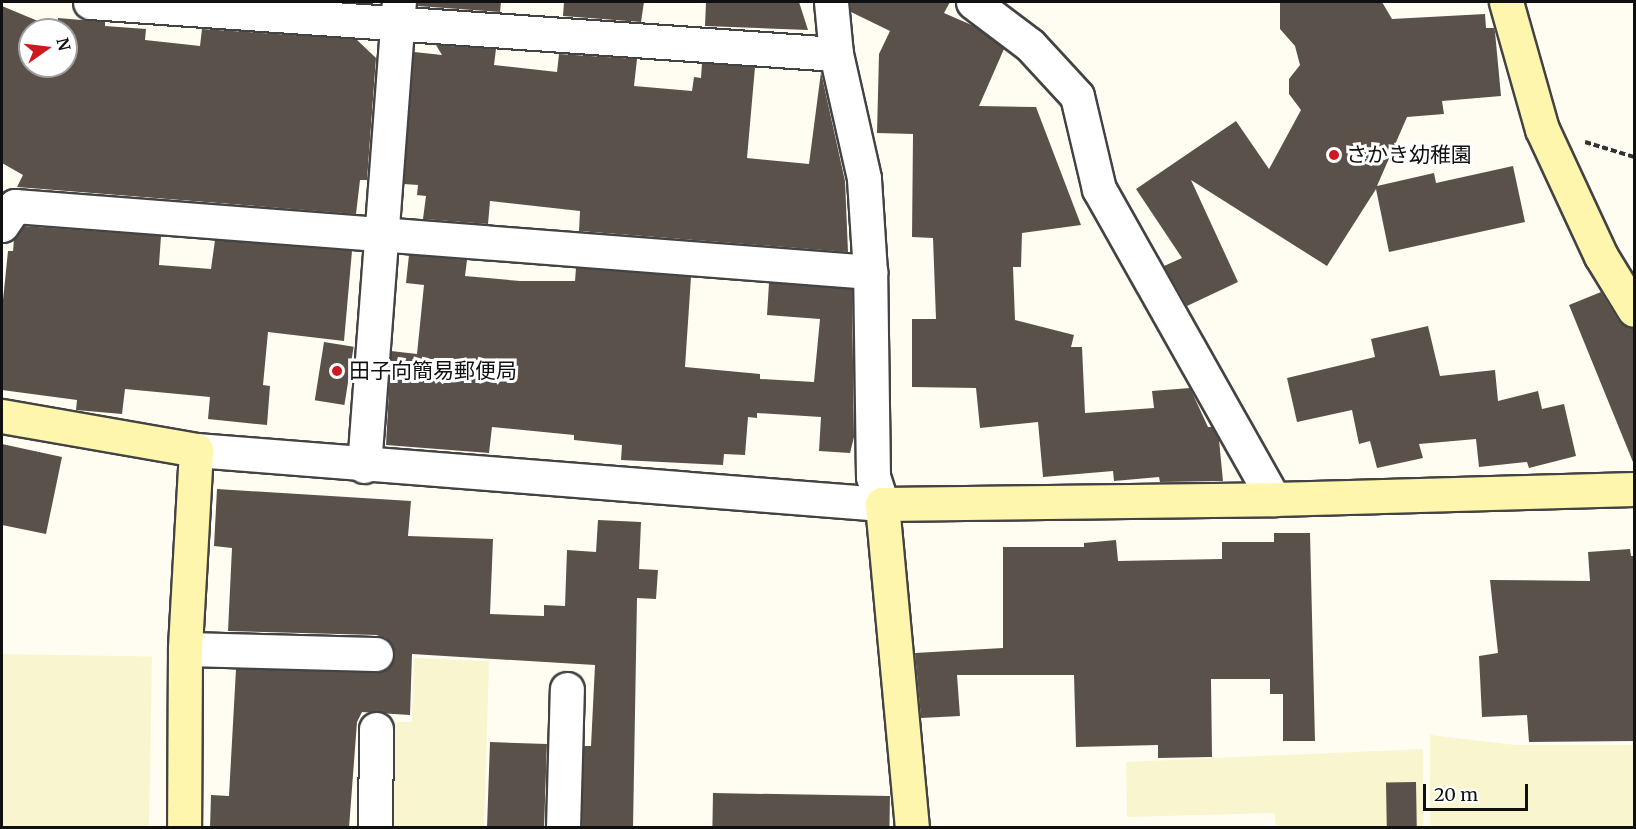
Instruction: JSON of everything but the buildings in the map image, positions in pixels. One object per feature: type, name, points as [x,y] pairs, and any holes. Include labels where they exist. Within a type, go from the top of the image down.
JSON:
[{"type":"street","points":[[90,2],[399,12],[836,54]]},
{"type":"street","points":[[831,2],[836,54],[864,178],[870,272],[873,477],[882,504],[912,828]]},
{"type":"street","points":[[973,2],[1030,45],[1077,96],[1099,189],[1274,499]]},
{"type":"street","points":[[1506,2],[1542,129],[1601,256],[1635,309]]},
{"type":"street","points":[[364,466],[380,231],[399,12]]},
{"type":"street","points":[[2,225],[15,206],[380,231],[870,272]]},
{"type":"street","points":[[2,416],[196,450],[364,466],[882,504],[1274,499],[1635,489]]},
{"type":"street","points":[[184,828],[185,649],[196,450]]},
{"type":"street","points":[[185,649],[376,654]]},
{"type":"street","points":[[563,828],[567,689]]},
{"type":"street","points":[[375,828],[376,729]]},
{"type":"shaded area","points":[[2,654],[152,657],[149,828],[2,827]]},
{"type":"shaded area","points":[[414,658],[489,661],[484,827],[389,828],[393,722],[412,722]]},
{"type":"shaded area","points":[[1430,735],[1515,745],[1634,745],[1634,827],[1430,827]]},
{"type":"shaded area","points":[[1423,749],[1423,827],[1276,827],[1274,813],[1127,817],[1126,762]]},
{"type":"place","name":"さかき幼稚園","points":[[1334,155]]},
{"type":"place","name":"田子向簡易郵便局","points":[[337,371]]}]
